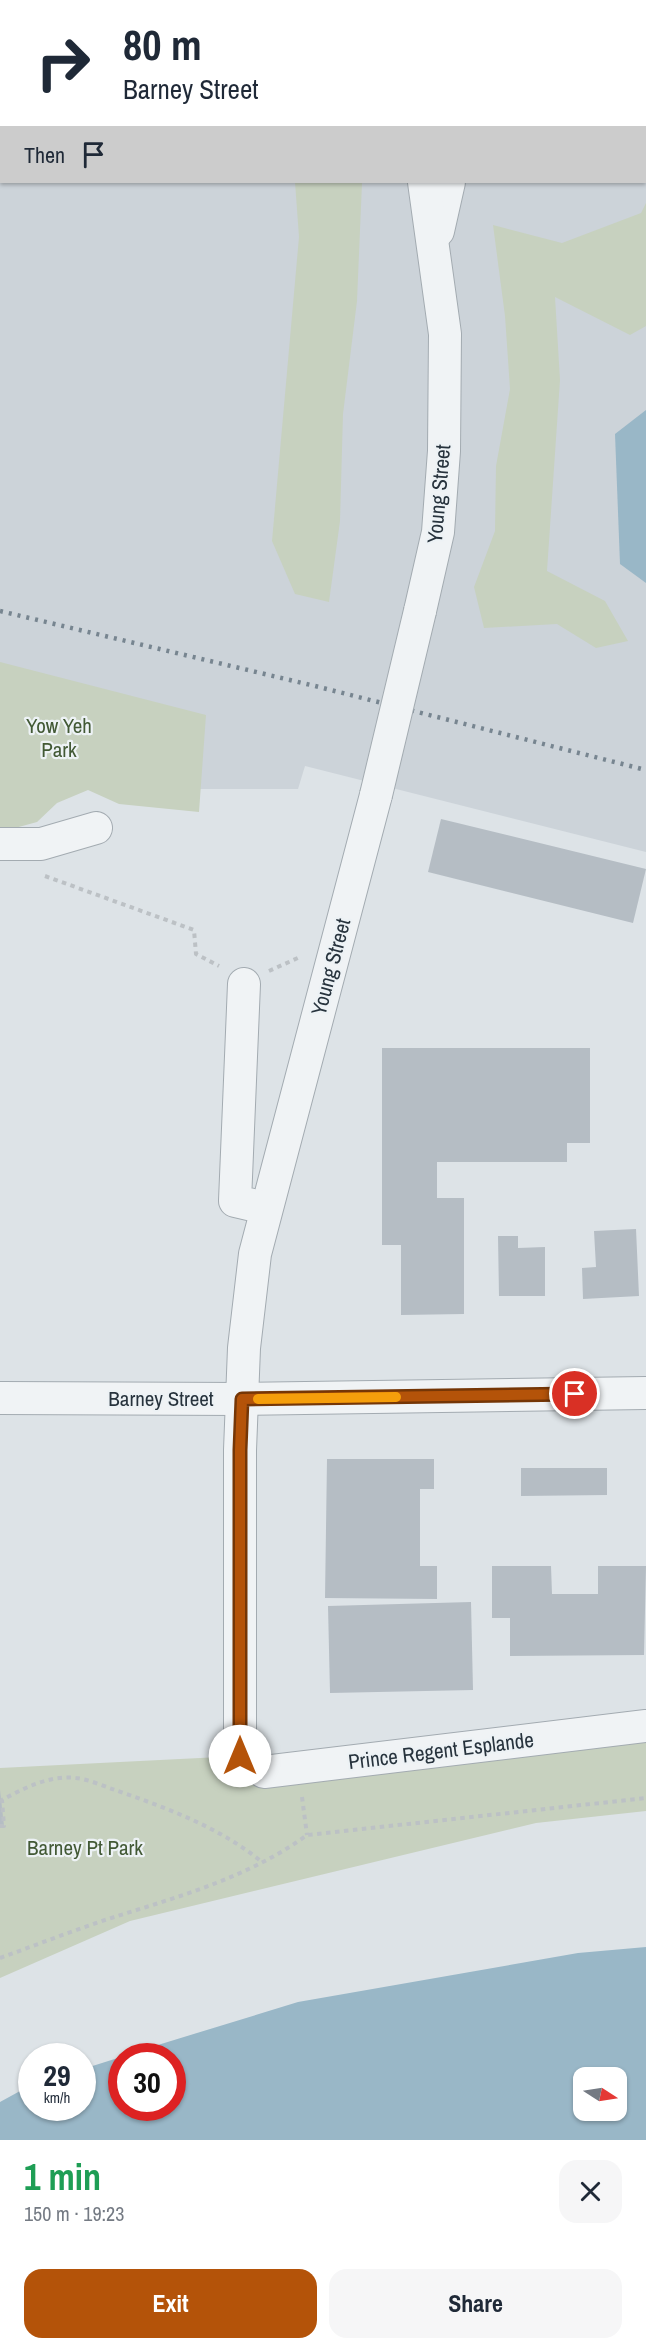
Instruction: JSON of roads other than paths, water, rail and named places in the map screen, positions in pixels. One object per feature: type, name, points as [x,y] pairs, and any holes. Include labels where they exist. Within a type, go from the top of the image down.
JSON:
[{"type":"street","name":"Young Street","points":[[240,1756],[240,1450],[244,1348],[255,1254],[376,795],[438,532],[444,451],[445,334],[424,183]]},
{"type":"street","points":[[434,253],[449,183]]},
{"type":"street","points":[[0,844],[41,844],[96,828]]},
{"type":"street","points":[[244,984],[235,1201],[266,1208]]},
{"type":"street","name":"Barney Street","points":[[0,1398],[242,1399],[646,1393]]},
{"type":"street","name":"Prince Regent Esplande","points":[[240,1756],[264,1772],[646,1726]]},
{"type":"water","points":[[646,410],[646,583],[620,564],[615,434]]},
{"type":"water","points":[[646,1947],[646,2140],[0,2140],[0,2102],[18,2092],[18,2121],[96,2121],[96,2065],[108,2061],[108,2121],[186,2121],[186,2043],[164,2043],[298,2002],[578,1953]]},
{"type":"railway","points":[[0,611],[315,686],[646,770]]},
{"type":"park label","name":"Yow Yeh Park","points":[[59,738]]},
{"type":"park label","name":"Barney Pt Park","points":[[85,1848]]}]
